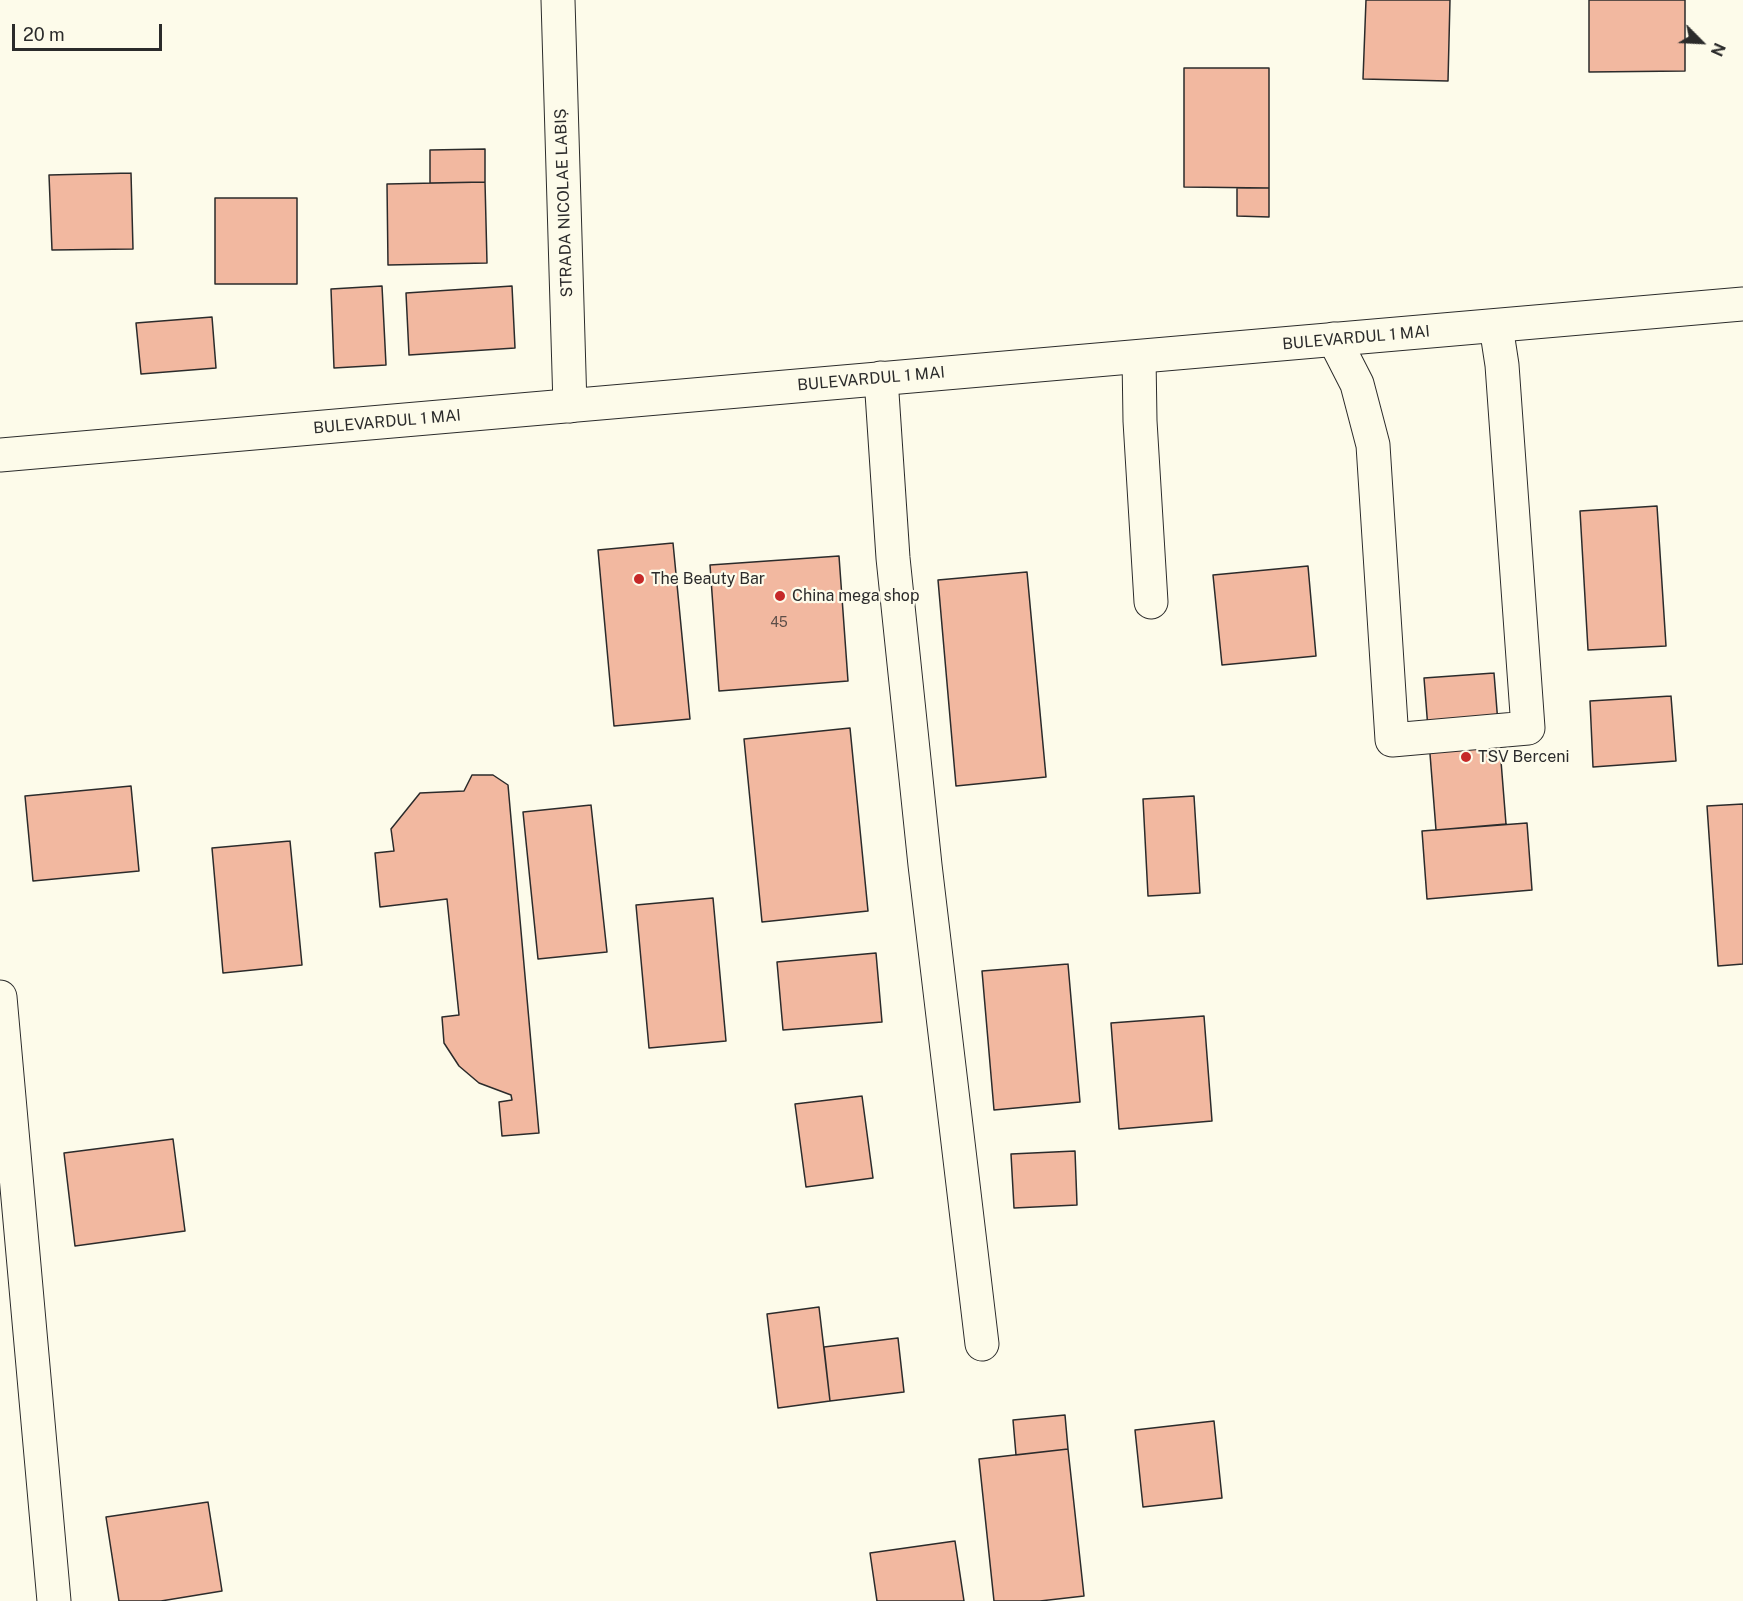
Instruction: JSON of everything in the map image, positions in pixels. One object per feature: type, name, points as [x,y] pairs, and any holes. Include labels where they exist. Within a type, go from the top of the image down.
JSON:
[{"type":"street","name":"STRADA NICOLAE LABIȘ","points":[[558,0],[570,406]]},
{"type":"street","name":"BULEVARDUL 1 MAI","points":[[0,455],[1743,304]]},
{"type":"street","points":[[1334,339],[1357,384],[1373,445],[1392,740],[1528,728],[1502,365],[1496,326]]},
{"type":"street","points":[[1139,357],[1140,421],[1151,602]]},
{"type":"street","points":[[881,378],[900,629],[925,864],[982,1344]]},
{"type":"street","points":[[0,997],[54,1601]]},
{"type":"building","points":[[1366,0],[1450,0],[1448,81],[1363,79]]},
{"type":"building","points":[[1589,0],[1685,0],[1685,71],[1589,72]]},
{"type":"building","points":[[1184,68],[1269,68],[1269,188],[1184,187]]},
{"type":"building","points":[[485,149],[485,182],[430,183],[430,150]]},
{"type":"building","points":[[131,173],[133,249],[52,250],[49,175]]},
{"type":"building","points":[[485,182],[487,263],[388,265],[387,184]]},
{"type":"building","points":[[1237,188],[1269,188],[1269,217],[1237,216]]},
{"type":"building","points":[[215,198],[297,198],[297,284],[215,284]]},
{"type":"building","points":[[382,286],[386,365],[334,368],[331,289]]},
{"type":"building","points":[[512,286],[515,348],[409,355],[406,293]]},
{"type":"building","points":[[212,317],[216,368],[141,374],[136,323]]},
{"type":"building","points":[[1657,506],[1666,646],[1588,650],[1580,511]]},
{"type":"building","points":[[673,543],[690,719],[614,726],[598,550]]},
{"type":"building","points":[[839,556],[848,681],[719,691],[710,565]]},
{"type":"building","points":[[1308,566],[1316,656],[1222,665],[1213,575]]},
{"type":"building","points":[[1027,572],[1046,777],[956,786],[938,580]]},
{"type":"building","points":[[1494,673],[1506,824],[1436,830],[1424,678]]},
{"type":"building","points":[[1671,696],[1676,761],[1593,767],[1590,701]]},
{"type":"building","points":[[850,728],[868,911],[762,922],[744,739]]},
{"type":"building","points":[[472,775],[493,775],[508,785],[539,1133],[502,1136],[499,1102],[512,1100],[511,1095],[479,1083],[459,1066],[444,1043],[442,1017],[459,1015],[447,899],[380,907],[375,853],[394,851],[391,829],[420,793],[464,791]]},
{"type":"building","points":[[131,786],[139,871],[33,881],[25,796]]},
{"type":"building","points":[[1194,796],[1200,893],[1148,896],[1143,799]]},
{"type":"building","points":[[1743,804],[1743,964],[1718,966],[1707,806]]},
{"type":"building","points":[[591,805],[607,952],[538,959],[523,812]]},
{"type":"building","points":[[1527,823],[1532,890],[1427,899],[1422,831]]},
{"type":"building","points":[[290,841],[302,965],[223,973],[212,848]]},
{"type":"building","points":[[713,898],[726,1041],[649,1048],[636,905]]},
{"type":"building","points":[[876,953],[882,1022],[783,1030],[777,962]]},
{"type":"building","points":[[1068,964],[1080,1102],[994,1110],[982,971]]},
{"type":"building","points":[[1204,1016],[1212,1121],[1119,1129],[1111,1023]]},
{"type":"building","points":[[862,1096],[873,1178],[806,1187],[795,1104]]},
{"type":"building","points":[[173,1139],[185,1231],[75,1246],[64,1153]]},
{"type":"building","points":[[1075,1151],[1077,1205],[1014,1208],[1011,1154]]},
{"type":"building","points":[[819,1307],[830,1401],[778,1408],[767,1314]]},
{"type":"building","points":[[898,1338],[904,1392],[830,1401],[824,1347]]},
{"type":"building","points":[[1065,1415],[1068,1449],[1016,1455],[1013,1420]]},
{"type":"building","points":[[1214,1421],[1222,1498],[1143,1507],[1135,1430]]},
{"type":"building","points":[[1068,1449],[1084,1596],[1040,1601],[994,1601],[979,1459]]},
{"type":"building","points":[[208,1502],[222,1591],[161,1601],[119,1601],[106,1517]]},
{"type":"building","points":[[955,1541],[964,1601],[877,1601],[870,1553]]},
{"type":"place","name":"The Beauty Bar","points":[[639,579]]},
{"type":"place","name":"China mega shop","points":[[780,596]]},
{"type":"place","name":"TSV Berceni","points":[[1466,757]]}]
